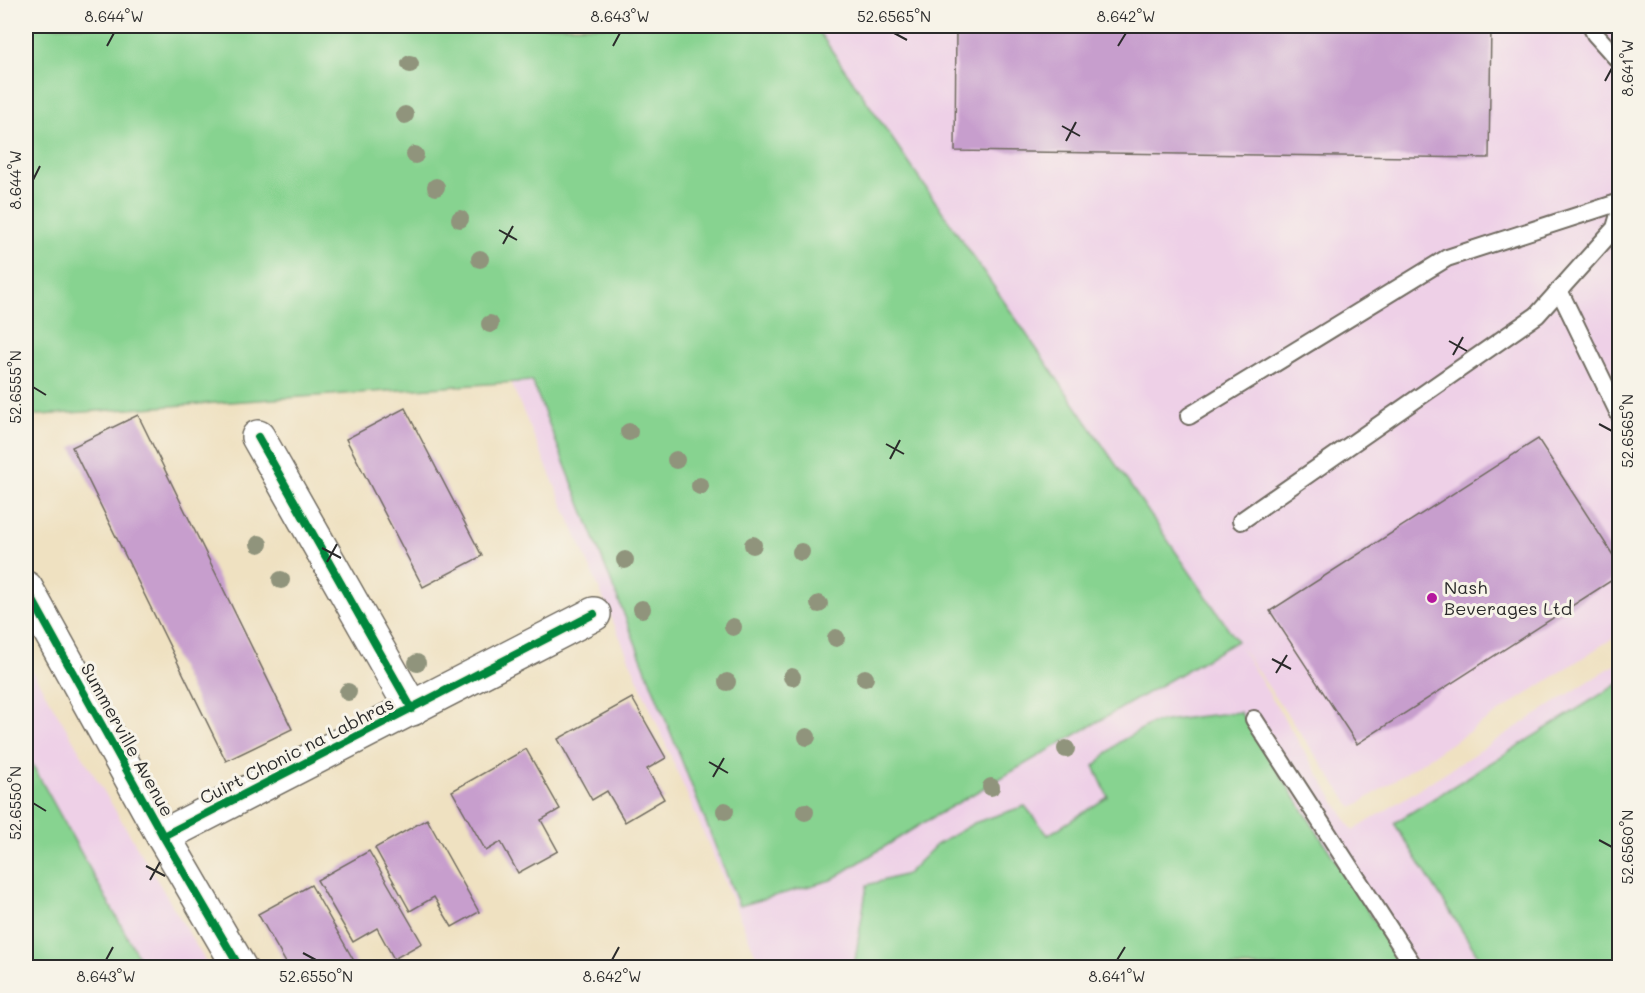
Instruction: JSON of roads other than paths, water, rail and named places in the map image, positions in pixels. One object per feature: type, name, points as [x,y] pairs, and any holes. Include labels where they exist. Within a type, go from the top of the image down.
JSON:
[{"type":"street","name":"Cuirt Chonic na Labhras","points":[[258,437],[412,709]]},
{"type":"street","name":"Summerville Avenue","points":[[26,588],[163,836],[240,968]]},
{"type":"street","name":"Cuirt Chonic na Labhras","points":[[163,836],[594,614]]},
{"type":"lane","points":[[1591,26],[1595,34],[1620,62]]},
{"type":"lane","points":[[1189,416],[1447,258],[1620,202]]},
{"type":"lane","points":[[1241,520],[1537,315],[1615,228],[1620,211]]},
{"type":"lane","points":[[1559,290],[1620,416]]},
{"type":"lane","points":[[1254,719],[1415,968]]},
{"type":"place","name":"Nash Beverages Ltd","points":[[1432,598]]}]
